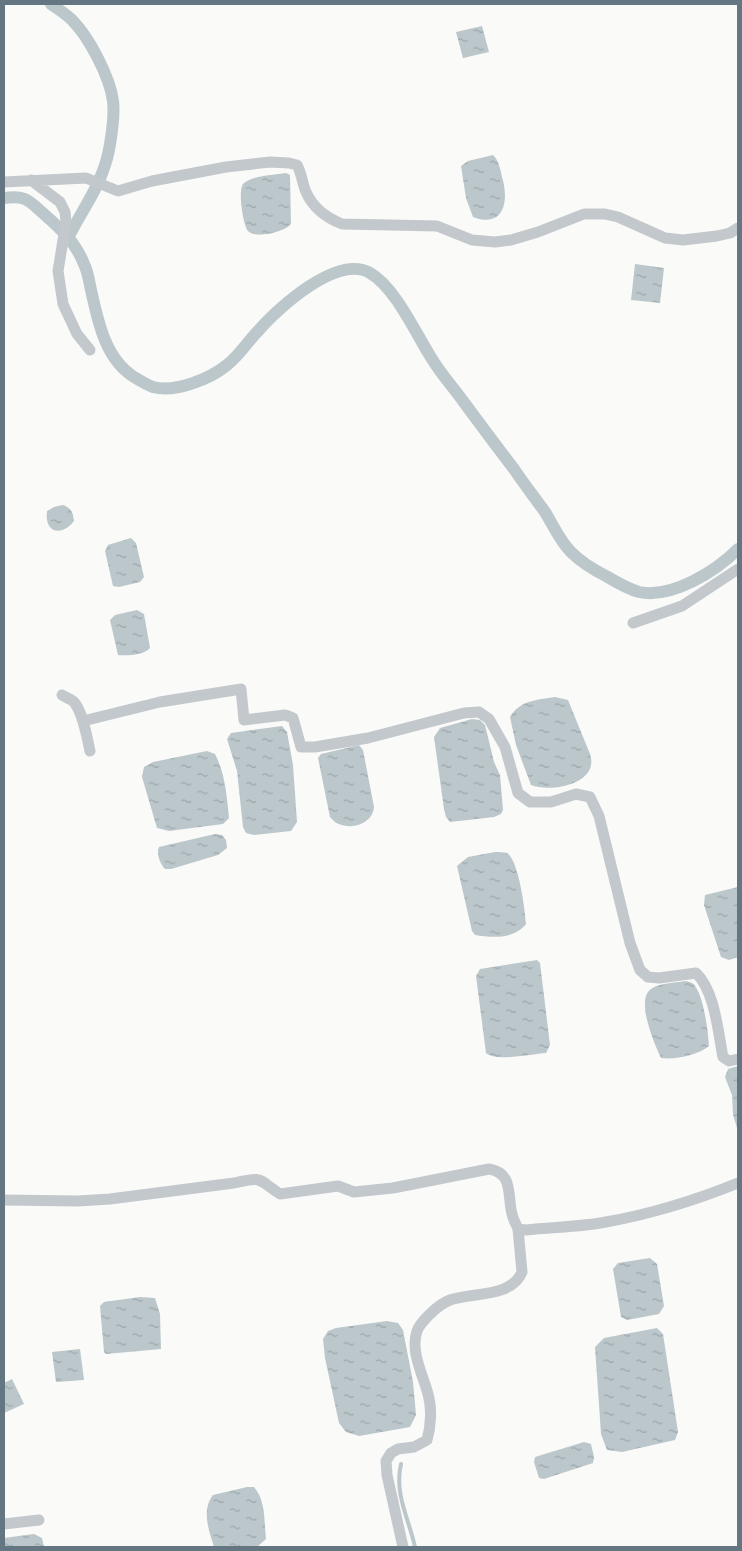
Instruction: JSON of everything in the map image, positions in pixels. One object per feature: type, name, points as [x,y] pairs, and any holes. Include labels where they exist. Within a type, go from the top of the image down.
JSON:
[{"type":"street","points":[[4,182],[86,178],[118,191],[152,180],[226,167],[270,162],[289,163],[297,165],[302,174],[306,192],[317,208],[329,219],[342,224],[437,226],[472,240],[495,242],[511,240],[538,232],[584,214],[605,214],[618,217],[665,238],[683,240],[717,236],[730,233],[738,228]]},
{"type":"street","points":[[31,180],[60,202],[65,212],[66,222],[58,271],[63,304],[77,334],[90,350]]},
{"type":"street","points":[[633,623],[682,606],[738,569]]},
{"type":"street","points":[[83,721],[160,702],[241,688],[244,720],[285,714],[293,718],[301,747],[315,747],[368,738],[464,713],[478,712],[489,719],[505,746],[518,793],[530,802],[551,802],[576,794],[590,797],[599,816],[630,943],[640,970],[648,977],[659,978],[696,973],[702,978],[709,992],[723,1057],[729,1061],[738,1059]]},
{"type":"street","points":[[62,695],[74,702],[83,721],[90,751]]},
{"type":"street","points":[[4,1200],[78,1201],[110,1199],[234,1183],[254,1178],[267,1184],[280,1194],[338,1186],[354,1192],[393,1188],[490,1169],[498,1170],[504,1176],[510,1197],[512,1214],[518,1229],[522,1272],[520,1277],[502,1290],[451,1300],[442,1304],[422,1322],[417,1331],[416,1346],[420,1369],[429,1396],[430,1429],[427,1440],[414,1447],[398,1449],[391,1453],[386,1461],[403,1547]]},
{"type":"street","points":[[518,1229],[526,1230],[613,1221],[681,1204],[738,1183]]},
{"type":"street","points":[[4,1524],[39,1520]]},
{"type":"water","points":[[482,26],[489,52],[463,58],[456,32]]},
{"type":"water","points":[[493,155],[501,171],[505,195],[504,203],[498,216],[484,220],[473,217],[466,198],[461,166],[468,161]]},
{"type":"water","points":[[286,173],[290,175],[291,224],[283,230],[270,233],[257,234],[248,231],[241,199],[242,186],[248,180],[254,178]]},
{"type":"water","points":[[635,264],[664,268],[660,303],[631,300]]},
{"type":"water","points":[[63,505],[71,511],[74,521],[59,531],[51,528],[48,524],[47,511]]},
{"type":"water","points":[[131,538],[136,543],[144,577],[140,582],[119,587],[113,586],[105,551],[108,545]]},
{"type":"water","points":[[137,610],[144,614],[150,648],[140,654],[118,655],[110,620],[115,615]]},
{"type":"water","points":[[555,697],[568,700],[590,754],[591,764],[588,773],[572,784],[561,787],[540,787],[531,785],[516,745],[510,717],[514,711],[524,704]]},
{"type":"water","points":[[472,719],[480,720],[485,725],[494,762],[500,775],[503,810],[501,814],[494,817],[450,822],[446,817],[444,809],[434,737],[440,728]]},
{"type":"water","points":[[282,726],[287,732],[293,765],[297,822],[291,831],[254,835],[246,833],[243,827],[237,771],[227,739],[231,733]]},
{"type":"water","points":[[359,745],[363,750],[374,807],[373,813],[361,824],[344,826],[336,823],[330,817],[318,758],[321,754]]},
{"type":"water","points":[[207,751],[215,754],[221,769],[229,818],[223,824],[169,831],[157,828],[142,777],[144,767],[153,762]]},
{"type":"water","points":[[215,834],[222,835],[226,840],[227,848],[218,855],[171,869],[165,869],[158,855],[159,847]]},
{"type":"water","points":[[495,852],[507,853],[515,865],[521,886],[526,924],[509,935],[489,937],[475,935],[472,931],[457,866],[468,857]]},
{"type":"water","points":[[738,887],[738,957],[729,960],[721,957],[704,905],[705,895]]},
{"type":"water","points":[[537,960],[540,963],[550,1045],[546,1053],[506,1057],[491,1056],[486,1053],[476,976],[480,969]]},
{"type":"water","points":[[685,981],[691,982],[694,985],[701,998],[707,1024],[709,1046],[699,1052],[686,1056],[661,1058],[648,1023],[645,1003],[647,995],[651,989],[658,986]]},
{"type":"water","points":[[738,1066],[738,1131],[733,1115],[732,1095],[725,1077],[728,1069]]},
{"type":"water","points":[[650,1258],[657,1264],[664,1306],[659,1314],[627,1320],[621,1317],[613,1269],[618,1263]]},
{"type":"water","points":[[140,1297],[155,1298],[160,1314],[161,1349],[106,1354],[104,1352],[100,1306],[104,1302]]},
{"type":"water","points":[[387,1321],[398,1323],[403,1330],[413,1382],[416,1415],[410,1427],[359,1436],[346,1432],[339,1423],[325,1358],[323,1339],[328,1331],[336,1328]]},
{"type":"water","points":[[657,1328],[663,1334],[678,1432],[675,1440],[622,1452],[607,1450],[601,1434],[595,1347],[604,1338]]},
{"type":"water","points":[[80,1349],[84,1380],[56,1382],[52,1352]]},
{"type":"water","points":[[12,1379],[24,1404],[4,1413],[4,1383]]},
{"type":"water","points":[[584,1442],[591,1444],[594,1457],[593,1463],[544,1479],[539,1478],[534,1462],[535,1457]]},
{"type":"water","points":[[254,1487],[261,1498],[266,1539],[257,1547],[214,1547],[207,1521],[209,1501],[213,1495]]},
{"type":"water","points":[[34,1534],[42,1538],[44,1547],[4,1547],[4,1538]]},
{"type":"waterway","points":[[51,4],[72,20],[85,36],[103,69],[113,101],[112,133],[102,175],[69,236]]},
{"type":"waterway","points":[[4,198],[18,197],[27,200],[57,226],[72,243],[81,256],[86,270],[100,326],[109,350],[124,369],[148,385],[171,388],[202,380],[232,361],[268,320],[294,297],[326,277],[342,271],[357,269],[370,273],[388,289],[439,370],[545,512],[563,543],[583,562],[626,587],[639,592],[652,593],[679,587],[693,581],[718,566],[738,549]]},
{"type":"waterway","points":[[401,1464],[399,1486],[415,1547]]}]
